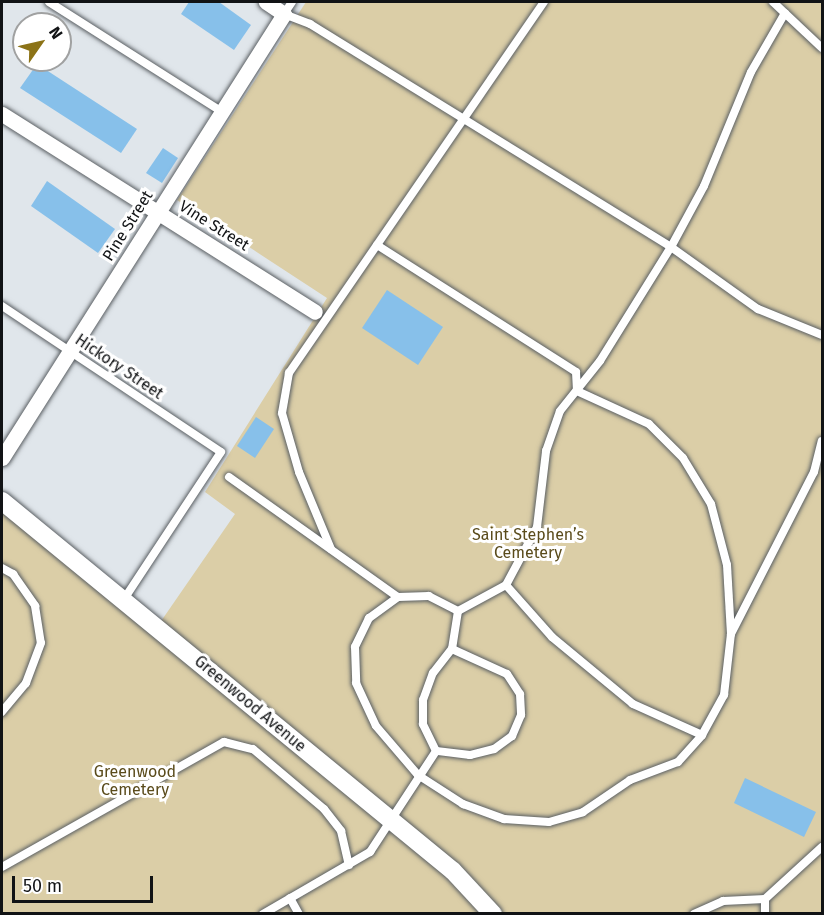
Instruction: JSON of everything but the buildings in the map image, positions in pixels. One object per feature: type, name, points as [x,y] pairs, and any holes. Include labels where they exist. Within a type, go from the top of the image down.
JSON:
[{"type":"street","points":[[266,2],[288,8]]},
{"type":"street","name":"Pine Street","points":[[2,458],[288,8]]},
{"type":"street","name":"Vine Street","points":[[2,114],[315,312]]},
{"type":"street","name":"Greenwood Avenue","points":[[2,501],[453,871],[493,914]]},
{"type":"lane","points":[[49,2],[222,112]]},
{"type":"lane","points":[[331,549],[299,472],[282,413],[289,373],[544,2]]},
{"type":"lane","points":[[773,2],[822,48]]},
{"type":"lane","points":[[288,8],[310,24],[671,247],[758,309],[822,335]]},
{"type":"lane","points":[[458,611],[506,585],[537,527],[546,451],[560,411],[577,391],[671,247],[704,186],[751,72],[785,13]]},
{"type":"lane","points":[[377,245],[576,372],[577,391]]},
{"type":"lane","name":"Hickory Street","points":[[2,306],[221,452],[124,599]]},
{"type":"lane","points":[[458,611],[429,596],[398,597],[369,618],[359,638],[355,647],[356,683],[376,726],[418,775],[463,804],[504,819],[549,822],[583,812],[630,780],[678,762],[702,735],[724,695],[731,634],[727,564],[711,504],[683,458],[649,424],[577,391]]},
{"type":"lane","points":[[731,634],[814,472],[822,441]]},
{"type":"lane","points":[[229,477],[398,597]]},
{"type":"lane","points":[[2,568],[13,574],[35,606],[41,643],[26,683],[2,712]]},
{"type":"lane","points":[[506,585],[552,637],[633,704],[702,735]]},
{"type":"lane","points":[[436,750],[423,724],[423,700],[434,673],[452,649],[458,611]]},
{"type":"lane","points":[[436,750],[470,755],[494,749],[512,736],[521,715],[520,693],[507,674],[452,649]]},
{"type":"lane","points":[[2,867],[224,742],[254,748],[324,809],[341,831],[349,865]]},
{"type":"lane","points":[[263,914],[370,852],[436,750]]},
{"type":"lane","points":[[694,914],[723,901],[765,899],[822,847]]},
{"type":"lane","points":[[290,898],[299,914]]},
{"type":"lane","points":[[765,899],[765,914]]},
{"type":"green space","name":"Saint Stephen’s Cemetery","points":[[306,2],[822,2],[822,913],[2,913],[2,501],[157,627],[235,514],[205,492],[327,298],[177,200]]},
{"type":"park label","name":"Greenwood Cemetery","points":[[135,781]]}]
